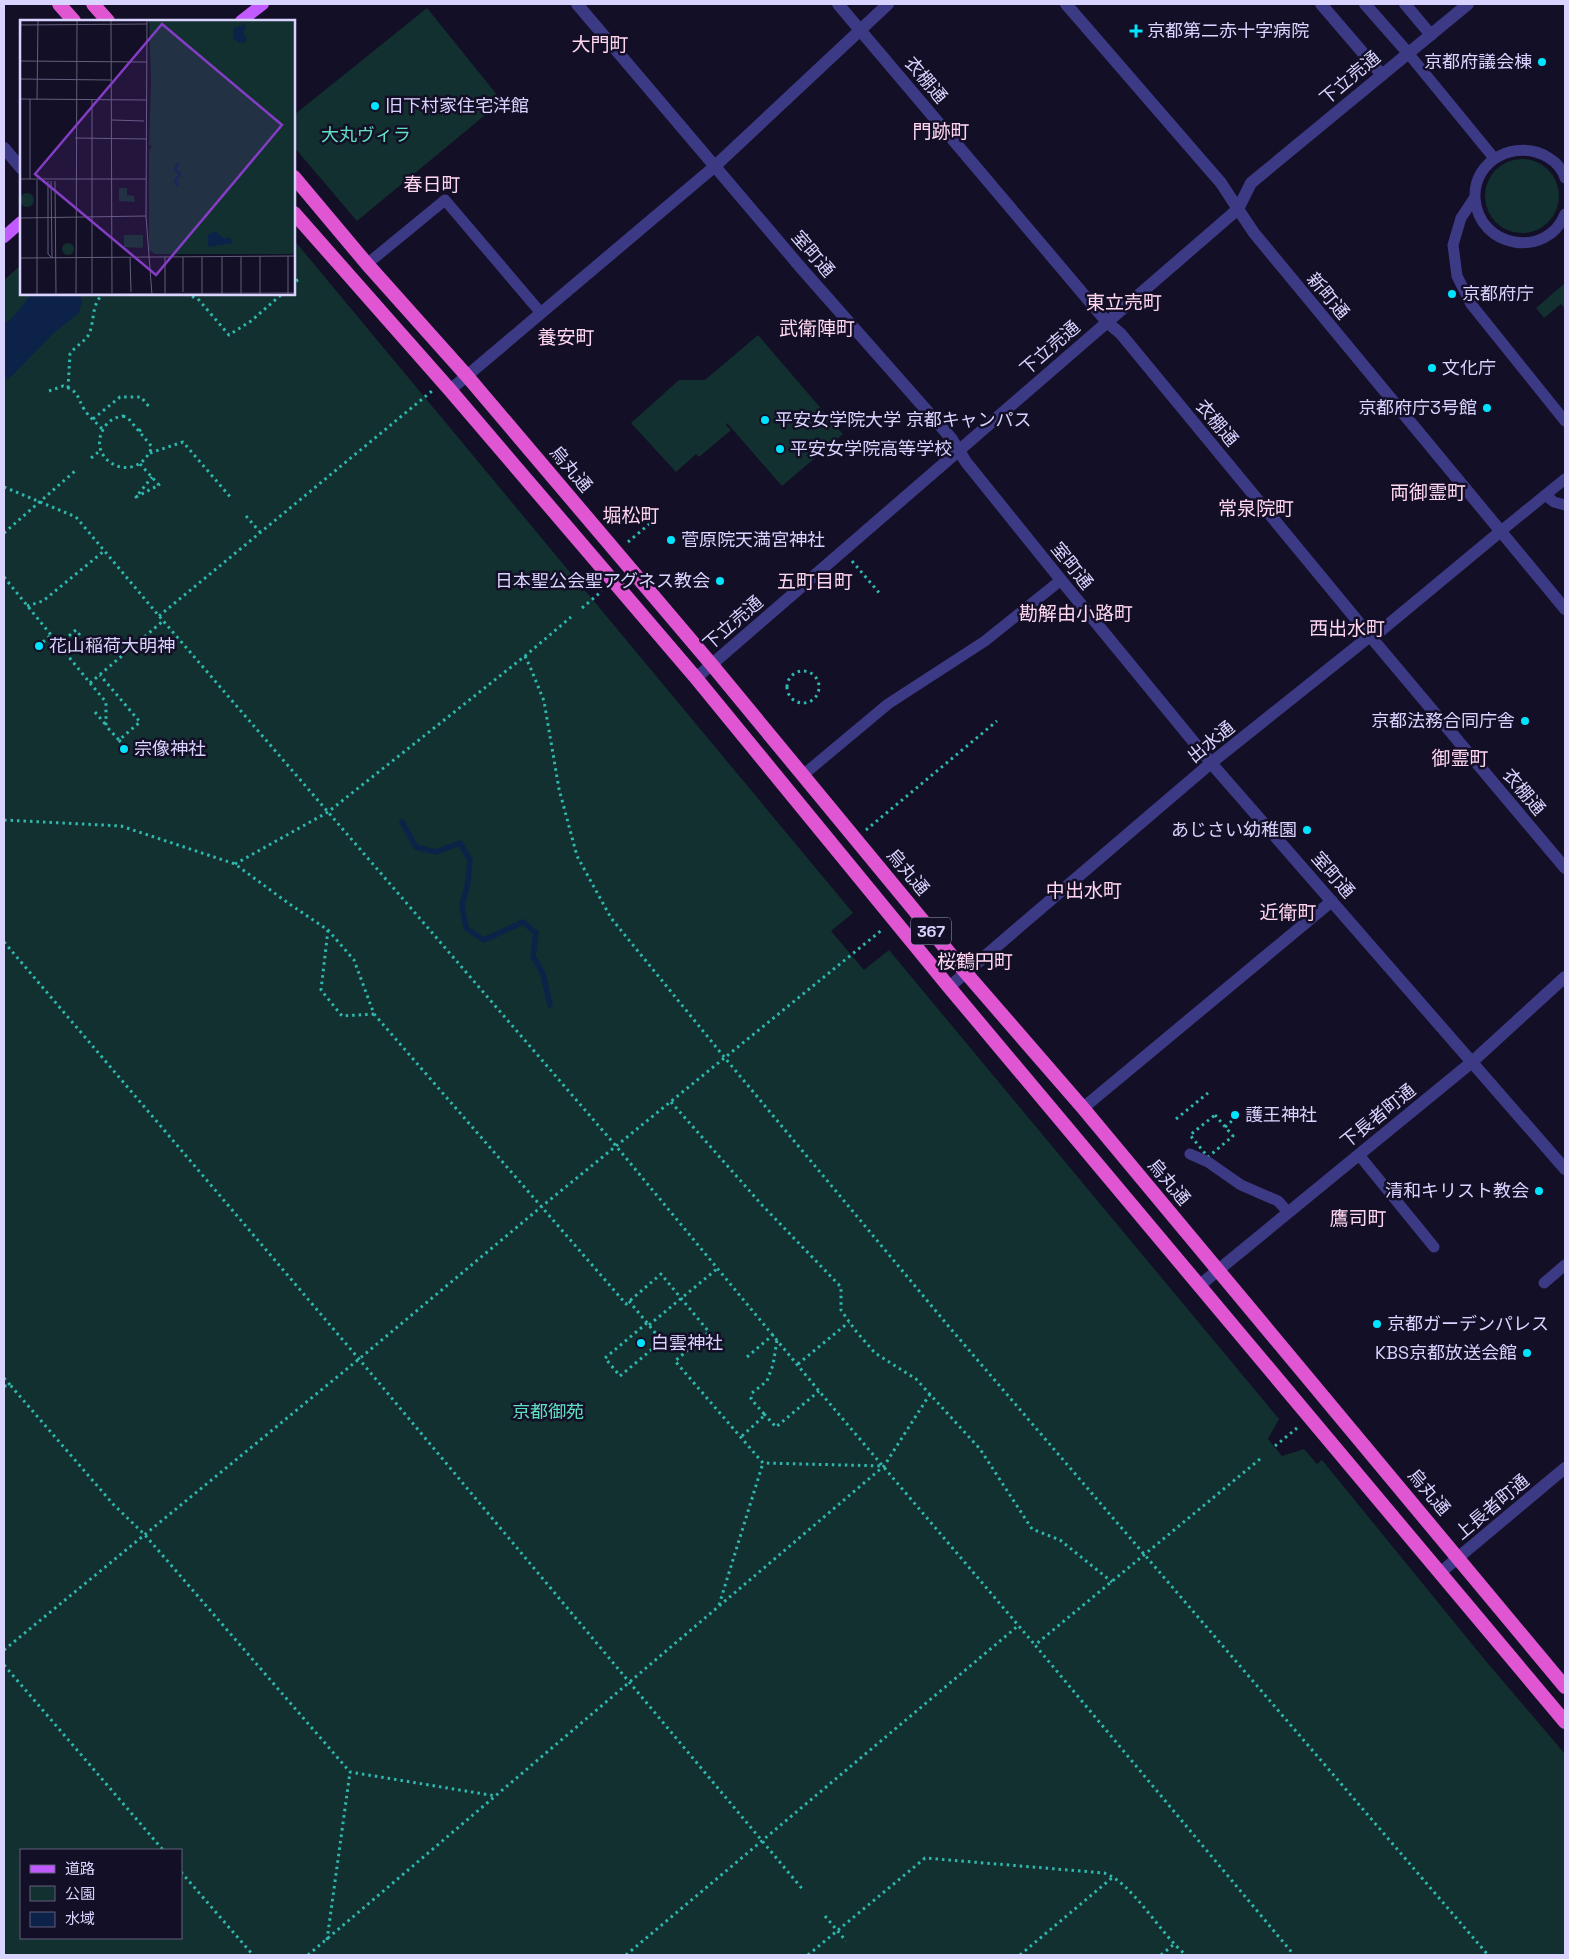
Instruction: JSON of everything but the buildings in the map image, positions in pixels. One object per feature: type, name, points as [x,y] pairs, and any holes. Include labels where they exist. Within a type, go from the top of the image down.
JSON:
[{"type":"highway","points":[[59,4],[73,20]]},
{"type":"highway","points":[[94,4],[107,20]]},
{"type":"highway","name":"烏丸通","points":[[295,178],[367,264],[467,376],[712,665],[966,972],[1083,1108],[1310,1416],[1442,1572],[1565,1722]]},
{"type":"highway","name":"烏丸通","points":[[295,214],[450,390],[696,678],[949,987],[1459,1558],[1565,1687]]},
{"type":"main road","points":[[243,20],[263,4]]},
{"type":"main road","points":[[4,237],[20,223]]},
{"type":"street","name":"室町通","points":[[577,4],[714,166],[950,438],[1061,580],[1211,763],[1565,1169]]},
{"type":"street","name":"衣棚通","points":[[838,4],[1107,322],[1121,334],[1370,636],[1565,868]]},
{"type":"street","points":[[450,390],[714,166],[888,4]]},
{"type":"street","name":"新町通","points":[[1066,4],[1220,182],[1254,233],[1565,609]]},
{"type":"street","points":[[1321,4],[1382,75]]},
{"type":"street","points":[[1365,4],[1408,53]]},
{"type":"street","points":[[1405,4],[1430,34]]},
{"type":"street","name":"下立売通","points":[[696,678],[1238,209],[1251,183],[1468,4]]},
{"type":"street","points":[[4,148],[20,167]]},
{"type":"street","name":"出水通","points":[[949,987],[1211,763],[1370,636],[1378,633],[1501,531]]},
{"type":"street","points":[[1083,1108],[1332,901]]},
{"type":"street","name":"下長者町通","points":[[1208,1277],[1472,1062],[1565,977]]},
{"type":"street","name":"上長者町通","points":[[1442,1572],[1565,1468]]},
{"type":"lane","points":[[1408,53],[1494,158]]},
{"type":"lane","points":[[1565,178],[1554,162],[1540,153],[1525,149],[1509,151],[1494,158],[1484,169],[1477,183],[1475,197],[1478,212],[1485,225],[1496,235],[1509,242],[1524,244],[1539,240],[1552,233],[1563,221],[1565,214]]},
{"type":"lane","points":[[1475,197],[1461,218],[1453,245],[1458,276],[1471,304],[1565,421]]},
{"type":"lane","points":[[367,264],[444,200],[541,313]]},
{"type":"lane","points":[[1501,531],[1565,479]]},
{"type":"lane","points":[[1545,495],[1554,502],[1565,505]]},
{"type":"lane","points":[[803,776],[888,704],[985,641],[1061,580]]},
{"type":"lane","points":[[1190,1154],[1208,1162],[1241,1185],[1278,1201],[1288,1212]]},
{"type":"lane","points":[[1359,1155],[1434,1247]]},
{"type":"lane","points":[[1544,1283],[1565,1265]]},
{"type":"path","points":[[68,388],[70,354],[88,337],[95,308],[99,297],[102,295]]},
{"type":"path","points":[[188,295],[198,299],[229,335],[252,321],[281,295]]},
{"type":"path","points":[[49,391],[63,386],[68,388],[81,399],[83,408],[103,430]]},
{"type":"path","points":[[159,616],[433,390]]},
{"type":"path","points":[[93,419],[120,397],[141,397],[151,408]]},
{"type":"path","points":[[123,416],[128,418],[152,447],[149,454],[140,464],[120,468],[108,461],[101,450],[100,436],[103,430],[112,420],[123,416]]},
{"type":"path","points":[[139,432],[144,427]]},
{"type":"path","points":[[149,454],[183,442],[232,499]]},
{"type":"path","points":[[91,458],[101,450]]},
{"type":"path","points":[[140,464],[152,477],[159,485],[136,496],[152,477]]},
{"type":"path","points":[[4,533],[74,471]]},
{"type":"path","points":[[4,487],[76,517],[163,621],[616,1146],[774,1334],[819,1391],[1019,1625],[1294,1955]]},
{"type":"path","points":[[246,516],[260,532]]},
{"type":"path","points":[[628,542],[654,520]]},
{"type":"path","points":[[28,606],[43,600],[104,551]]},
{"type":"path","points":[[852,561],[881,595]]},
{"type":"path","points":[[4,578],[106,702],[106,726]]},
{"type":"path","points":[[582,608],[602,591]]},
{"type":"path","points":[[235,864],[328,812],[525,656],[571,617]]},
{"type":"path","points":[[90,683],[163,621]]},
{"type":"path","points":[[59,644],[76,630],[82,638]]},
{"type":"path","points":[[43,642],[51,635]]},
{"type":"path","points":[[525,656],[544,701],[559,789],[577,856],[611,918],[950,1328],[1488,1955]]},
{"type":"path","points":[[802,671],[807,672],[816,678],[819,687],[816,697],[807,703],[797,702],[792,699],[788,690],[789,680],[792,676],[802,671]]},
{"type":"path","points":[[100,675],[140,722],[118,740]]},
{"type":"path","points":[[95,712],[123,745]]},
{"type":"path","points":[[866,831],[997,721]]},
{"type":"path","points":[[4,820],[120,826],[235,864],[328,930],[354,960],[374,1014],[626,1304],[660,1274],[709,1332],[676,1361],[742,1436],[763,1463]]},
{"type":"path","points":[[4,1650],[358,1360],[541,1207],[883,929]]},
{"type":"path","points":[[328,930],[321,990],[342,1016],[374,1014]]},
{"type":"path","points":[[4,942],[804,1891]]},
{"type":"path","points":[[1176,1119],[1208,1093]]},
{"type":"path","points":[[671,1102],[762,1205],[841,1287],[841,1310],[875,1353],[916,1378],[980,1449],[1032,1529],[1060,1540],[1112,1582]]},
{"type":"path","points":[[1215,1114],[1225,1127],[1233,1136],[1208,1157],[1190,1135],[1215,1114]]},
{"type":"path","points":[[1225,1127],[1233,1120]]},
{"type":"path","points":[[1160,1180],[1169,1172]]},
{"type":"path","points":[[629,1301],[648,1324],[662,1341],[620,1376],[605,1358],[648,1324],[681,1299],[718,1268]]},
{"type":"path","points":[[798,1364],[849,1322]]},
{"type":"path","points":[[747,1357],[774,1334]]},
{"type":"path","points":[[777,1339],[773,1365],[767,1381],[752,1393],[751,1399],[776,1427],[819,1391]]},
{"type":"path","points":[[4,1378],[113,1504],[145,1535],[350,1772],[496,1796]]},
{"type":"path","points":[[4,1386],[11,1386]]},
{"type":"path","points":[[308,1955],[884,1466],[930,1394]]},
{"type":"path","points":[[742,1436],[765,1415]]},
{"type":"path","points":[[1275,1446],[1310,1416]]},
{"type":"path","points":[[1035,1645],[1260,1459]]},
{"type":"path","points":[[763,1463],[884,1466]]},
{"type":"path","points":[[719,1606],[763,1463]]},
{"type":"path","points":[[626,1955],[1019,1625]]},
{"type":"path","points":[[4,1665],[162,1849]]},
{"type":"path","points":[[327,1940],[350,1772]]},
{"type":"path","points":[[808,1955],[925,1858],[1104,1873],[1113,1876],[1136,1900],[1173,1945],[1186,1955]]},
{"type":"path","points":[[182,1873],[253,1955]]},
{"type":"path","points":[[1020,1955],[1113,1876]]},
{"type":"path","points":[[825,1916],[846,1941]]},
{"type":"path","points":[[1161,1955],[1173,1945]]},
{"type":"green space","name":"大丸ヴィラ","points":[[427,8],[502,101],[357,221],[295,148],[295,114]]},
{"type":"green space","points":[[1522,159],[1536,162],[1548,170],[1556,182],[1559,196],[1556,210],[1548,222],[1536,230],[1522,233],[1508,230],[1496,222],[1488,210],[1485,196],[1488,182],[1496,170],[1508,162]]},
{"type":"green space","name":"京都御苑","points":[[295,241],[853,913],[831,931],[864,970],[889,950],[1279,1419],[1268,1439],[1282,1456],[1304,1449],[1317,1464],[1322,1460],[1485,1660],[1565,1754],[1565,1955],[4,1955],[4,280],[20,266],[20,295],[295,295]]},
{"type":"green space","points":[[1565,283],[1565,309],[1561,304],[1544,318],[1536,308]]},
{"type":"green space","points":[[758,335],[843,434],[782,486],[727,423],[726,425],[731,430],[699,457],[696,454],[676,472],[631,423],[679,380],[705,380]]},
{"type":"water","points":[[31,295],[79,295],[82,301],[79,313],[54,333],[8,380],[4,372],[4,324],[12,318]]},
{"type":"waterway","points":[[402,822],[416,847],[436,852],[460,843],[470,860],[468,882],[462,905],[466,928],[484,940],[523,922],[536,933],[533,956],[543,974],[550,1005]]},
{"type":"place","name":"京都第二赤十字病院","points":[[1136,31]]},
{"type":"place","name":"京都府議会棟","points":[[1542,62]]},
{"type":"place","name":"旧下村家住宅洋館","points":[[375,106]]},
{"type":"place","name":"京都府庁","points":[[1452,294]]},
{"type":"place","name":"文化庁","points":[[1432,368]]},
{"type":"place","name":"京都府庁3号館","points":[[1487,408]]},
{"type":"place","name":"平安女学院大学 京都キャンパス","points":[[765,420]]},
{"type":"place","name":"平安女学院高等学校","points":[[780,449]]},
{"type":"place","name":"菅原院天満宮神社","points":[[671,540]]},
{"type":"place","name":"日本聖公会聖アグネス教会","points":[[720,581]]},
{"type":"place","name":"花山稲荷大明神","points":[[39,646]]},
{"type":"place","name":"京都法務合同庁舎","points":[[1525,721]]},
{"type":"place","name":"宗像神社","points":[[124,749]]},
{"type":"place","name":"あじさい幼稚園","points":[[1307,830]]},
{"type":"place","name":"護王神社","points":[[1235,1115]]},
{"type":"place","name":"清和キリスト教会","points":[[1539,1191]]},
{"type":"place","name":"京都ガーデンパレス","points":[[1377,1324]]},
{"type":"place","name":"白雲神社","points":[[641,1343]]},
{"type":"place","name":"KBS京都放送会館","points":[[1527,1353]]},
{"type":"district","name":"大門町","points":[[600,44]]},
{"type":"district","name":"門跡町","points":[[941,131]]},
{"type":"district","name":"春日町","points":[[432,184]]},
{"type":"district","name":"東立売町","points":[[1124,302]]},
{"type":"district","name":"武衛陣町","points":[[817,328]]},
{"type":"district","name":"養安町","points":[[566,337]]},
{"type":"district","name":"両御霊町","points":[[1428,492]]},
{"type":"district","name":"常泉院町","points":[[1256,508]]},
{"type":"district","name":"堀松町","points":[[631,515]]},
{"type":"district","name":"五町目町","points":[[815,581]]},
{"type":"district","name":"勘解由小路町","points":[[1076,613]]},
{"type":"district","name":"西出水町","points":[[1347,628]]},
{"type":"district","name":"御霊町","points":[[1460,758]]},
{"type":"district","name":"中出水町","points":[[1084,890]]},
{"type":"district","name":"近衛町","points":[[1288,912]]},
{"type":"district","name":"桜鶴円町","points":[[975,961]]},
{"type":"district","name":"鷹司町","points":[[1358,1218]]}]
